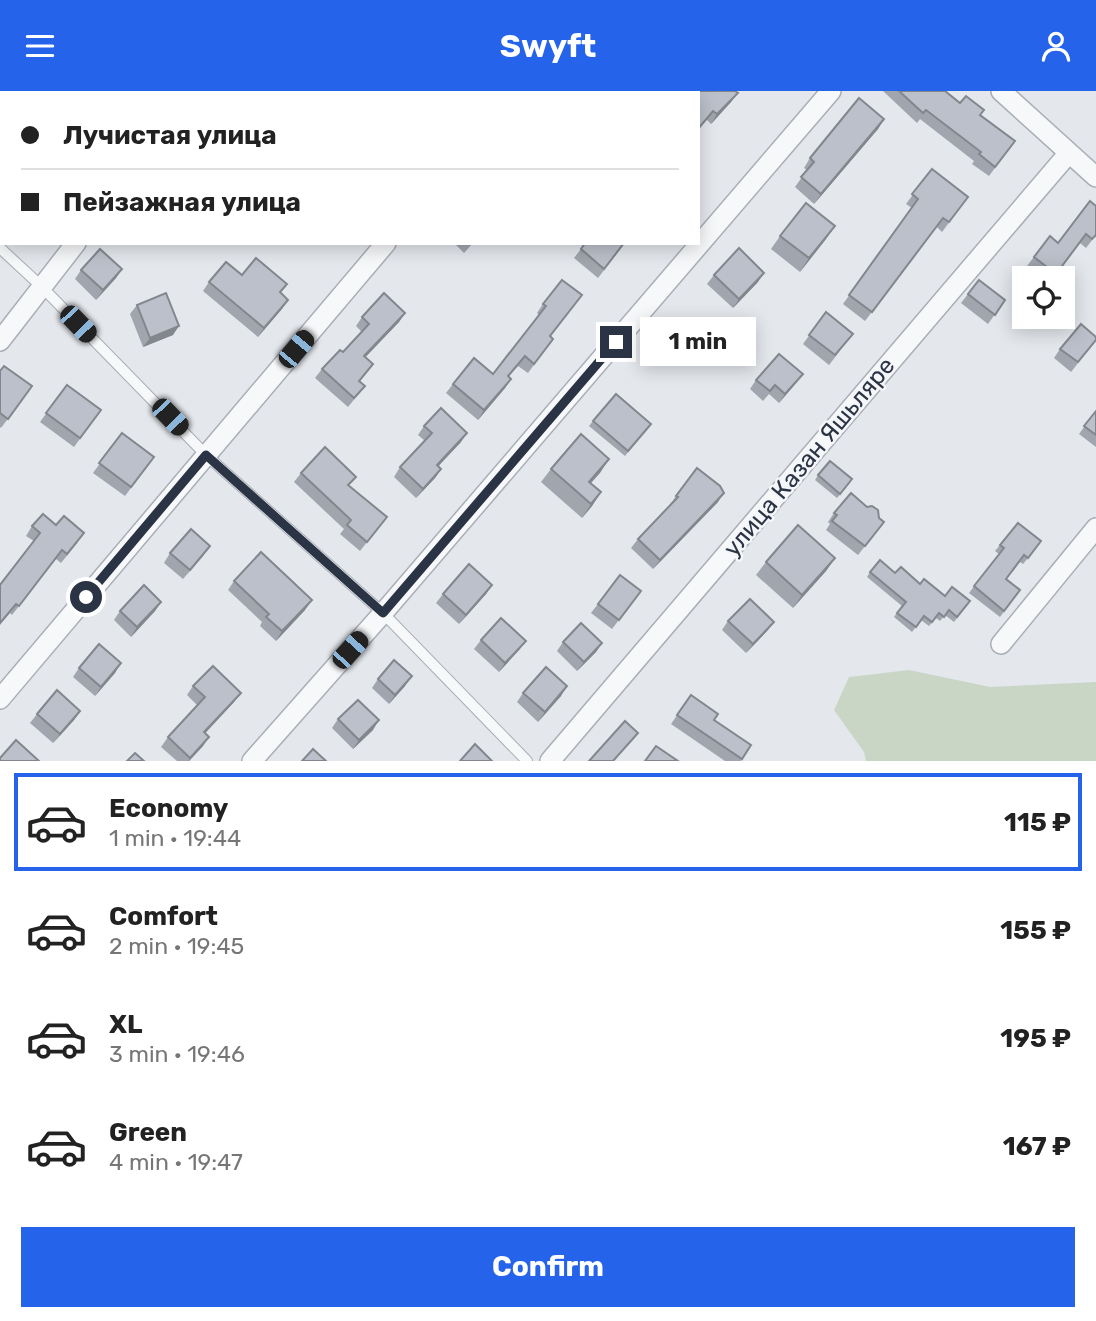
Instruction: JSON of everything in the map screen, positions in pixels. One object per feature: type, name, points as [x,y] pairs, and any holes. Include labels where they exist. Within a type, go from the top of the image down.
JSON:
[{"type":"street","points":[[700,244],[831,91]]},
{"type":"street","points":[[1001,91],[1096,177]]},
{"type":"street","name":"улица Казан Яшьляре","points":[[550,761],[1068,154]]},
{"type":"street","points":[[0,341],[74,245]]},
{"type":"street","points":[[0,699],[384,245]]},
{"type":"street","points":[[252,761],[383,613],[699,245]]},
{"type":"street","points":[[1002,644],[1096,528]]},
{"type":"lane","points":[[0,248],[41,286],[206,455],[383,613],[527,761]]},
{"type":"green space","points":[[909,670],[990,687],[1096,682],[1096,761],[866,761],[864,752],[834,710],[849,677]]},
{"type":"building","points":[[700,91],[738,93],[717,114],[713,111],[700,127]]},
{"type":"building","points":[[899,91],[945,91],[960,103],[966,96],[984,110],[980,115],[1015,141],[995,167],[979,154],[981,152],[926,110],[923,113]]},
{"type":"building","points":[[859,98],[884,119],[821,194],[801,177],[814,162],[810,158]]},
{"type":"building","points":[[932,169],[968,197],[949,222],[943,218],[872,312],[849,295],[918,199],[912,194]]},
{"type":"building","points":[[1090,201],[1096,206],[1096,235],[1092,239],[1086,234],[1062,266],[1046,266],[1034,257],[1050,236],[1058,243]]},
{"type":"building","points":[[806,203],[835,226],[809,258],[780,236]]},
{"type":"building","points":[[584,245],[622,245],[604,269],[581,249]]},
{"type":"building","points":[[739,248],[764,273],[739,299],[714,275]]},
{"type":"building","points":[[100,249],[122,269],[103,290],[81,270]]},
{"type":"building","points":[[256,258],[287,284],[280,292],[288,300],[264,328],[209,282],[226,262],[242,275]]},
{"type":"building","points":[[562,280],[582,295],[550,336],[553,339],[534,364],[525,356],[508,376],[511,379],[484,410],[453,384],[474,358],[493,374],[546,306],[543,304]]},
{"type":"building","points":[[979,280],[1005,300],[995,315],[968,294]]},
{"type":"building","points":[[166,293],[179,326],[150,338],[137,305]]},
{"type":"building","points":[[384,293],[405,313],[364,356],[373,364],[359,381],[365,386],[354,398],[322,369],[340,350],[343,352],[369,324],[362,317]]},
{"type":"building","points":[[826,312],[853,334],[835,355],[809,335]]},
{"type":"building","points":[[1081,324],[1096,340],[1078,362],[1060,349]]},
{"type":"building","points":[[779,354],[803,374],[785,394],[775,385],[770,391],[756,380]]},
{"type":"building","points":[[4,366],[32,386],[8,419],[0,413],[0,371]]},
{"type":"building","points":[[67,385],[101,410],[80,438],[46,413]]},
{"type":"building","points":[[616,394],[651,424],[628,451],[593,421]]},
{"type":"building","points":[[441,408],[467,433],[437,465],[441,469],[423,489],[400,467],[432,433],[424,426]]},
{"type":"building","points":[[1096,411],[1096,435],[1084,426]]},
{"type":"building","points":[[122,433],[154,457],[131,487],[99,463]]},
{"type":"building","points":[[581,434],[609,459],[589,482],[601,492],[591,504],[551,469]]},
{"type":"building","points":[[325,447],[356,477],[348,485],[387,517],[367,542],[347,525],[351,520],[301,473]]},
{"type":"building","points":[[830,461],[852,479],[840,494],[818,475]]},
{"type":"building","points":[[697,468],[720,486],[724,493],[660,560],[638,539],[678,497],[676,496]]},
{"type":"building","points":[[851,493],[867,507],[872,506],[878,510],[879,518],[884,522],[865,546],[832,521],[837,515],[834,513]]},
{"type":"building","points":[[43,514],[56,525],[64,516],[84,533],[67,554],[62,550],[19,606],[16,604],[0,623],[0,585],[40,533],[32,526]]},
{"type":"building","points":[[1018,523],[1041,541],[1028,558],[1024,555],[1006,579],[1020,590],[1004,611],[974,586],[1004,548],[1000,545]]},
{"type":"building","points":[[798,525],[835,558],[802,595],[766,562]]},
{"type":"building","points":[[191,529],[210,546],[190,570],[170,553]]},
{"type":"building","points":[[261,552],[312,600],[282,631],[266,617],[269,614],[234,581]]},
{"type":"building","points":[[880,560],[895,573],[901,567],[920,584],[924,579],[945,596],[952,587],[970,601],[957,617],[949,610],[944,617],[939,613],[932,622],[924,616],[916,627],[897,613],[906,602],[870,572]]},
{"type":"building","points":[[469,564],[492,585],[466,615],[443,594]]},
{"type":"building","points":[[620,575],[641,591],[619,620],[598,604]]},
{"type":"building","points":[[144,585],[161,602],[137,627],[120,611]]},
{"type":"building","points":[[750,599],[774,622],[753,644],[728,621]]},
{"type":"building","points":[[501,618],[526,641],[505,663],[481,640]]},
{"type":"building","points":[[581,623],[602,643],[584,662],[563,642]]},
{"type":"building","points":[[99,644],[121,663],[101,687],[79,668]]},
{"type":"building","points":[[394,660],[412,676],[395,695],[378,679]]},
{"type":"building","points":[[213,666],[241,693],[204,732],[209,737],[190,758],[168,737],[205,697],[193,686]]},
{"type":"building","points":[[546,667],[567,686],[545,712],[523,693]]},
{"type":"building","points":[[57,690],[80,711],[60,734],[37,714]]},
{"type":"building","points":[[691,695],[718,714],[714,720],[751,745],[742,759],[677,715]]},
{"type":"building","points":[[358,700],[379,720],[359,740],[338,719]]},
{"type":"building","points":[[625,721],[638,733],[613,761],[589,761]]},
{"type":"building","points":[[16,740],[39,761],[0,761]]},
{"type":"building","points":[[475,744],[492,761],[460,761]]},
{"type":"building","points":[[656,746],[678,761],[645,761]]},
{"type":"building","points":[[313,749],[326,761],[302,761]]},
{"type":"building","points":[[135,753],[144,761],[127,761]]},
{"type":"route","points":[[86,597],[206,455],[383,613],[616,342]]}]
